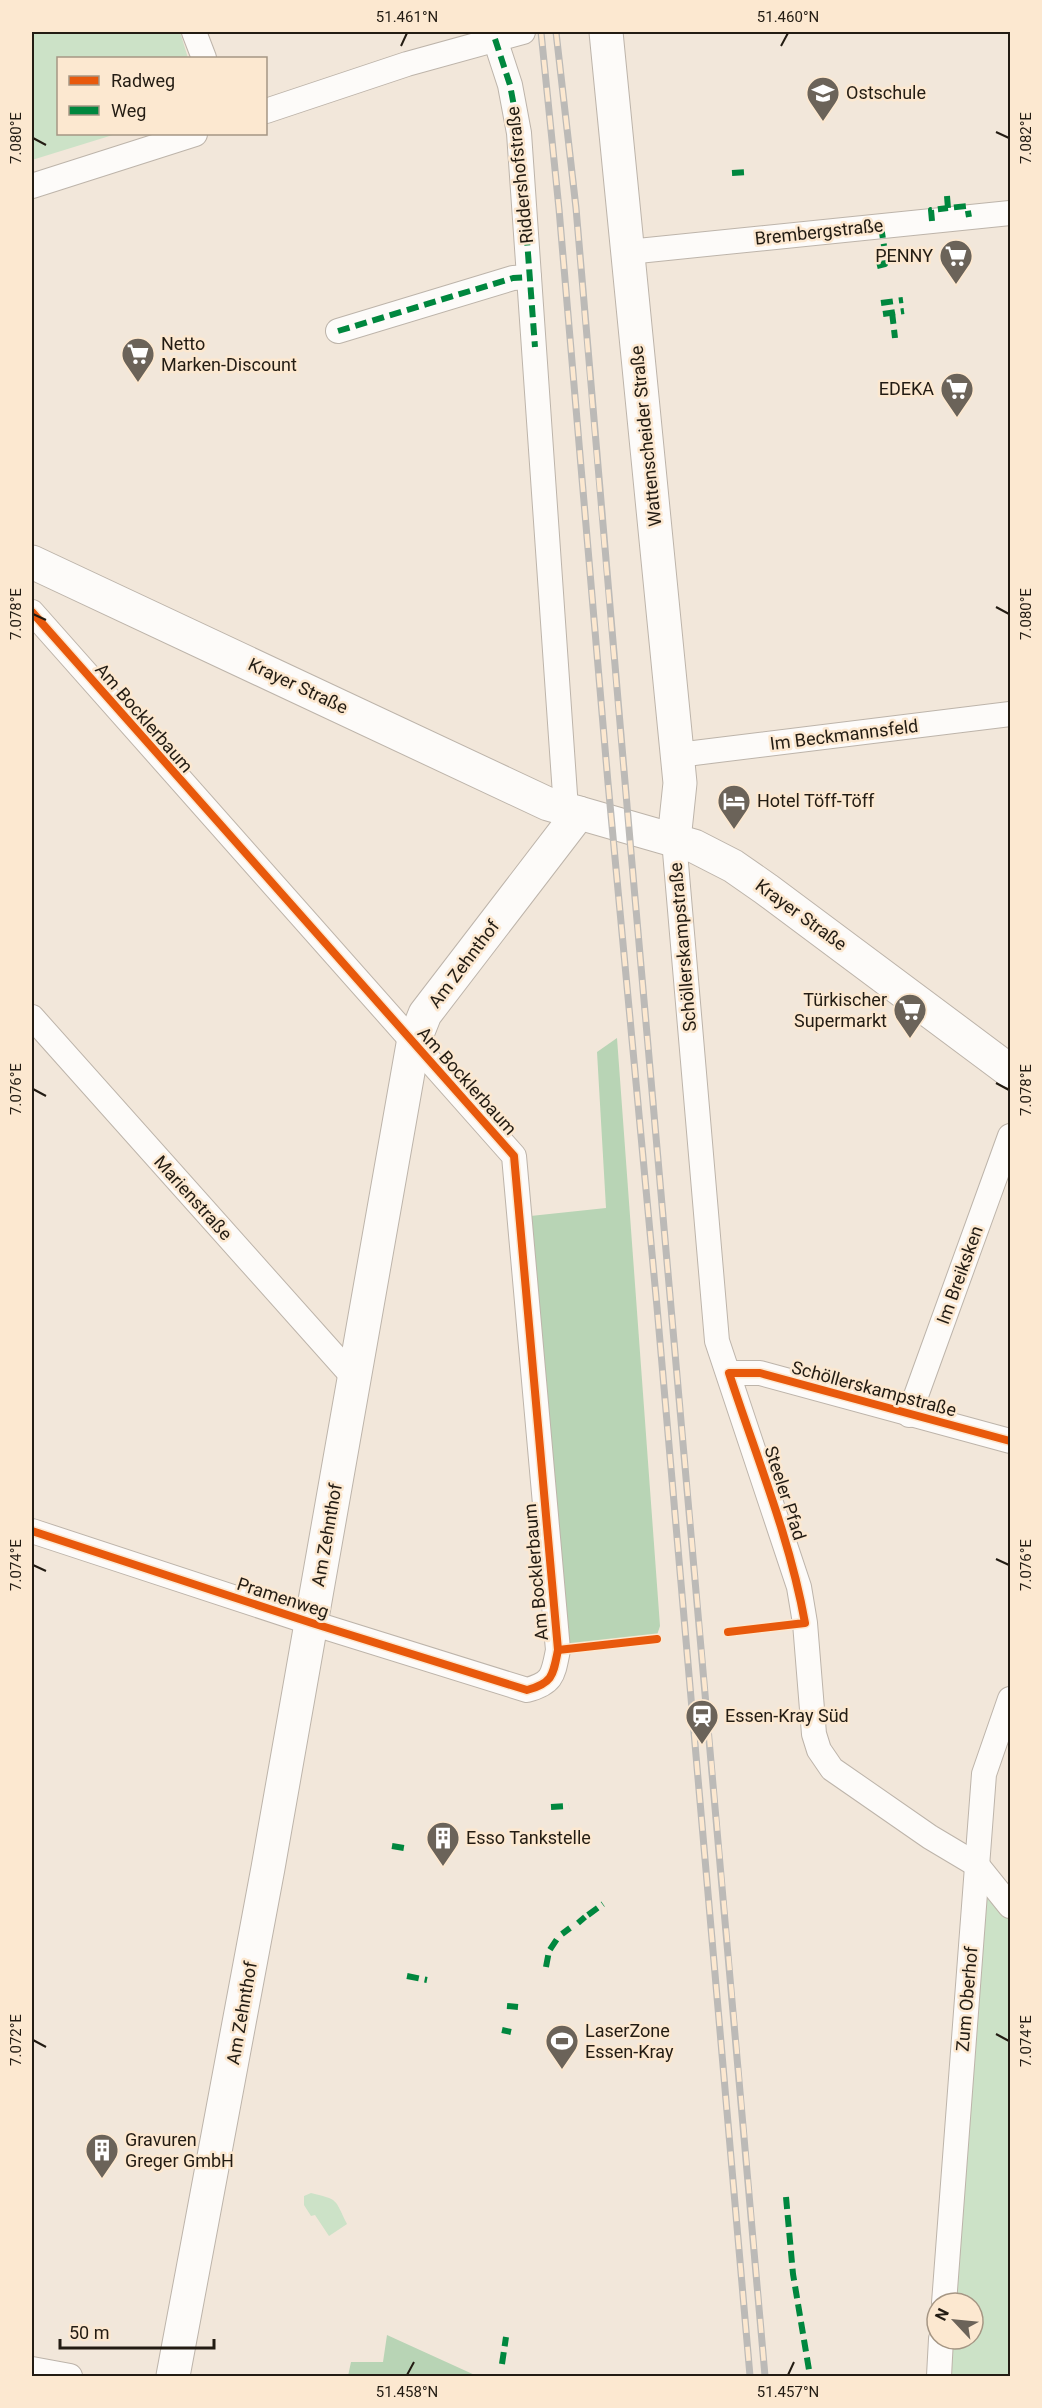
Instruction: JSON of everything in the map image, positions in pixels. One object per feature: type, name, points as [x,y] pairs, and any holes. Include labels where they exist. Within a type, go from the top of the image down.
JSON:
[{"type":"main road","name":"Wattenscheider Straße","points":[[606,32],[678,755],[680,783],[674,840]]},
{"type":"main road","name":"Krayer Straße","points":[[32,562],[548,804],[674,840],[715,855],[759,883],[1011,1071]]},
{"type":"main road","name":"Am Zehnthof","points":[[173,2376],[312,1623],[413,1044],[425,1014],[572,811]]},
{"type":"street","points":[[194,32],[204,57]]},
{"type":"street","points":[[267,111],[407,64],[523,32]]},
{"type":"street","name":"Riddershofstraße","points":[[495,39],[510,85],[519,133],[572,811]]},
{"type":"street","points":[[32,186],[192,135]]},
{"type":"street","name":"Brembergstraße","points":[[628,252],[1011,213]]},
{"type":"street","points":[[338,331],[513,278],[529,277]]},
{"type":"street","name":"Am Bocklerbaum","points":[[32,612],[514,1156],[558,1650],[550,1680],[541,1686],[527,1690]]},
{"type":"street","name":"Im Beckmannsfeld","points":[[678,755],[1011,714]]},
{"type":"street","name":"Schöllerskampstraße","points":[[674,840],[717,1341],[729,1373],[760,1373],[1011,1441]]},
{"type":"street","name":"Marienstraße","points":[[32,1017],[355,1379]]},
{"type":"street","name":"Im Breiksken","points":[[909,1415],[1011,1136]]},
{"type":"street","name":"Steeler Pfad","points":[[729,1373],[799,1587],[806,1634],[814,1734],[819,1750],[832,1769],[930,1837],[977,1865],[1011,1906]]},
{"type":"street","name":"Pramenweg","points":[[32,1531],[312,1623],[527,1690]]},
{"type":"street","name":"Zum Oberhof","points":[[945,2291],[984,1774],[1011,1699]]},
{"type":"street","points":[[939,2376],[940,2351]]},
{"type":"street","points":[[32,2369],[70,2376]]},
{"type":"green space","points":[[32,32],[180,32],[188,57],[57,57],[57,135],[113,135],[32,160]]},
{"type":"green space","points":[[617,1038],[660,1626],[656,1638],[559,1648],[521,1217],[606,1208],[597,1052]]},
{"type":"green space","points":[[979,1875],[1010,1910],[1010,2376],[941,2376],[942,2351],[985,2351],[985,2291],[946,2291]]},
{"type":"green space","points":[[311,2193],[335,2201],[347,2224],[329,2236],[315,2215],[311,2216],[304,2205],[304,2196]]},
{"type":"green space","points":[[387,2335],[477,2376],[348,2376],[351,2362],[383,2362]]},
{"type":"railway","points":[[541,32],[559,209],[608,783],[657,1307],[750,2376]]},
{"type":"railway","points":[[556,32],[576,208],[765,2376]]},
{"type":"marked path","points":[[495,39],[510,85],[519,133],[535,347]]},
{"type":"marked path","points":[[732,173],[748,172]]},
{"type":"marked path","points":[[947,196],[948,208],[967,206],[969,217]]},
{"type":"marked path","points":[[932,221],[931,210],[948,208]]},
{"type":"marked path","points":[[881,226],[884,246]]},
{"type":"marked path","points":[[877,266],[885,264],[884,257]]},
{"type":"marked path","points":[[338,331],[513,278],[529,277]]},
{"type":"marked path","points":[[881,303],[903,300]]},
{"type":"marked path","points":[[883,314],[904,311]]},
{"type":"marked path","points":[[892,312],[895,338]]},
{"type":"marked path","points":[[551,1807],[569,1806]]},
{"type":"marked path","points":[[392,1846],[404,1848]]},
{"type":"marked path","points":[[588,1915],[603,1904]]},
{"type":"marked path","points":[[578,1923],[585,1917]]},
{"type":"marked path","points":[[562,1934],[570,1928]]},
{"type":"marked path","points":[[546,1967],[549,1951],[559,1936]]},
{"type":"marked path","points":[[407,1976],[427,1980]]},
{"type":"marked path","points":[[507,2006],[518,2007]]},
{"type":"marked path","points":[[502,2030],[511,2032]]},
{"type":"marked path","points":[[786,2197],[793,2274],[810,2376]]},
{"type":"marked path","points":[[502,2364],[506,2337]]},
{"type":"cycle path","points":[[32,612],[514,1156],[558,1650],[555,1666],[547,1681],[527,1690],[312,1623],[32,1531]]},
{"type":"cycle path","points":[[728,1632],[805,1623],[791,1560],[729,1373],[760,1373],[1010,1441]]},
{"type":"cycle path","points":[[558,1650],[657,1639]]},
{"type":"place","name":"Ostschule","points":[[823,122]]},
{"type":"place","name":"PENNY","points":[[956,285]]},
{"type":"place","name":"Netto Marken-Discount","points":[[138,383]]},
{"type":"place","name":"EDEKA","points":[[957,418]]},
{"type":"place","name":"Hotel Töff-Töff","points":[[734,830]]},
{"type":"place","name":"Türkischer Supermarkt","points":[[910,1039]]},
{"type":"place","name":"Essen-Kray Süd","points":[[702,1745]]},
{"type":"place","name":"Esso Tankstelle","points":[[443,1867]]},
{"type":"place","name":"LaserZone Essen-Kray","points":[[562,2070]]},
{"type":"place","name":"Gravuren Greger GmbH","points":[[102,2179]]}]
